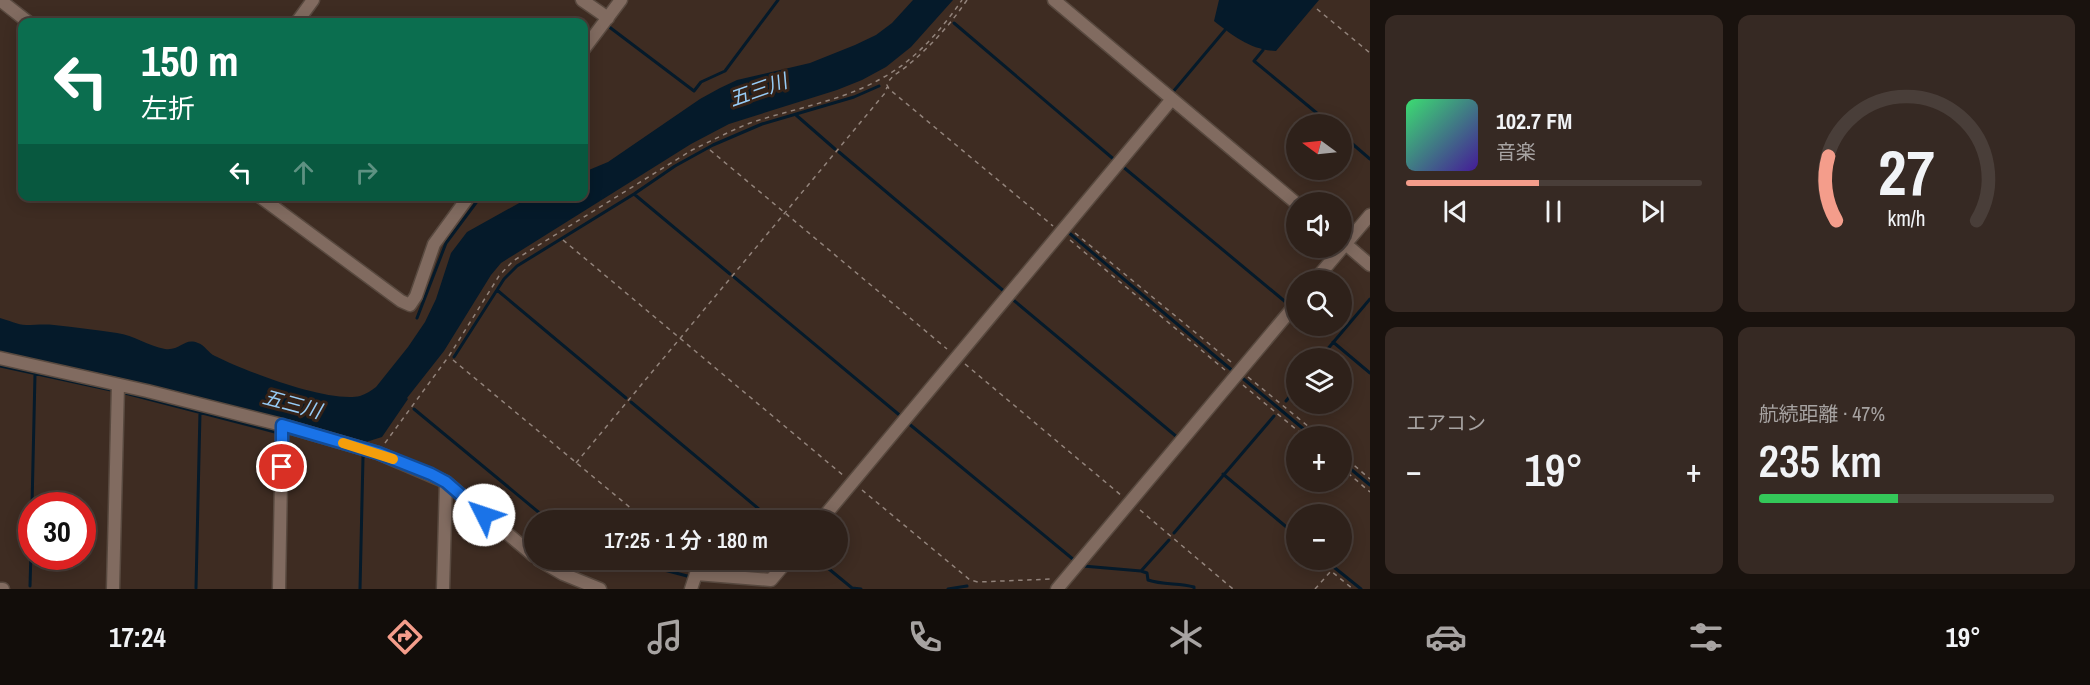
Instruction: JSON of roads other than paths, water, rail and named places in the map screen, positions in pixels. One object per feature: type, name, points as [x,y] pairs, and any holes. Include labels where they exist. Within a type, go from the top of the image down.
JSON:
[{"type":"street","points":[[0,0],[23,18]]},
{"type":"street","points":[[300,18],[313,0]]},
{"type":"street","points":[[582,0],[608,18]]},
{"type":"street","points":[[588,44],[621,0]]},
{"type":"street","points":[[1054,0],[1286,195]]},
{"type":"street","points":[[830,510],[1172,99]]},
{"type":"street","points":[[266,201],[401,301],[410,305],[419,288],[434,244],[465,201]]},
{"type":"street","points":[[1352,233],[1370,215]]},
{"type":"street","points":[[1352,250],[1370,265]]},
{"type":"street","points":[[1061,585],[1286,316]]},
{"type":"street","points":[[0,358],[282,425],[378,453],[446,482],[524,549]]},
{"type":"street","points":[[113,589],[118,385]]},
{"type":"street","points":[[279,589],[282,425]]},
{"type":"street","points":[[443,589],[446,482]]},
{"type":"street","points":[[556,570],[600,589]]},
{"type":"street","points":[[691,589],[696,573],[771,580],[780,570]]},
{"type":"water","name":"五三川","points":[[913,0],[953,0],[911,47],[886,67],[837,90],[729,124],[691,144],[501,263],[491,275],[444,351],[407,398],[382,437],[366,442],[274,416],[113,376],[0,352],[0,318],[23,325],[54,325],[123,334],[165,349],[193,342],[200,344],[213,355],[287,384],[328,395],[360,396],[376,387],[425,322],[436,299],[451,253],[467,232],[523,201],[588,201],[588,170],[608,162],[700,99],[737,80],[810,63],[876,35],[892,23]]},
{"type":"water","points":[[1219,0],[1319,0],[1276,51],[1250,45],[1214,21]]},
{"type":"waterway","points":[[608,26],[694,91],[701,82],[725,71],[778,0]]},
{"type":"waterway","points":[[954,23],[1117,162]]},
{"type":"waterway","points":[[1172,93],[1225,30]]},
{"type":"waterway","points":[[1263,50],[1254,61],[1318,114]]},
{"type":"waterway","points":[[454,357],[504,279],[517,266],[675,166],[713,145],[762,124],[854,97],[879,86]]},
{"type":"waterway","points":[[796,115],[835,149]]},
{"type":"waterway","points":[[1352,143],[1370,159]]},
{"type":"waterway","points":[[839,152],[1005,292]]},
{"type":"waterway","points":[[1122,166],[1286,302]]},
{"type":"waterway","points":[[634,194],[730,274]]},
{"type":"waterway","points":[[417,318],[446,243],[477,201]]},
{"type":"waterway","points":[[1068,232],[1234,372]]},
{"type":"waterway","points":[[734,277],[903,418]]},
{"type":"waterway","points":[[497,290],[626,398]]},
{"type":"waterway","points":[[1011,298],[1177,437]]},
{"type":"waterway","points":[[1328,348],[1370,299]]},
{"type":"waterway","points":[[1333,342],[1370,373]]},
{"type":"waterway","points":[[0,366],[111,390]]},
{"type":"waterway","points":[[32,492],[35,374]]},
{"type":"waterway","points":[[1240,376],[1300,426]]},
{"type":"waterway","points":[[125,393],[275,432]]},
{"type":"waterway","points":[[631,402],[760,510]]},
{"type":"waterway","points":[[414,409],[536,510]]},
{"type":"waterway","points":[[196,588],[200,412]]},
{"type":"waterway","points":[[1174,533],[1274,416]]},
{"type":"waterway","points":[[908,423],[1075,559]]},
{"type":"waterway","points":[[360,589],[363,457]]},
{"type":"waterway","points":[[1352,470],[1370,485]]},
{"type":"waterway","points":[[1223,474],[1286,527]]},
{"type":"waterway","points":[[1141,571],[1169,540]]},
{"type":"waterway","points":[[1083,566],[1141,571],[1147,573],[1148,580],[1194,587],[1194,589]]},
{"type":"waterway","points":[[30,570],[30,586]]},
{"type":"waterway","points":[[664,570],[691,577]]},
{"type":"waterway","points":[[830,570],[852,588],[861,589]]},
{"type":"waterway","points":[[1337,570],[1361,589]]},
{"type":"waterway","points":[[948,589],[967,586]]}]
